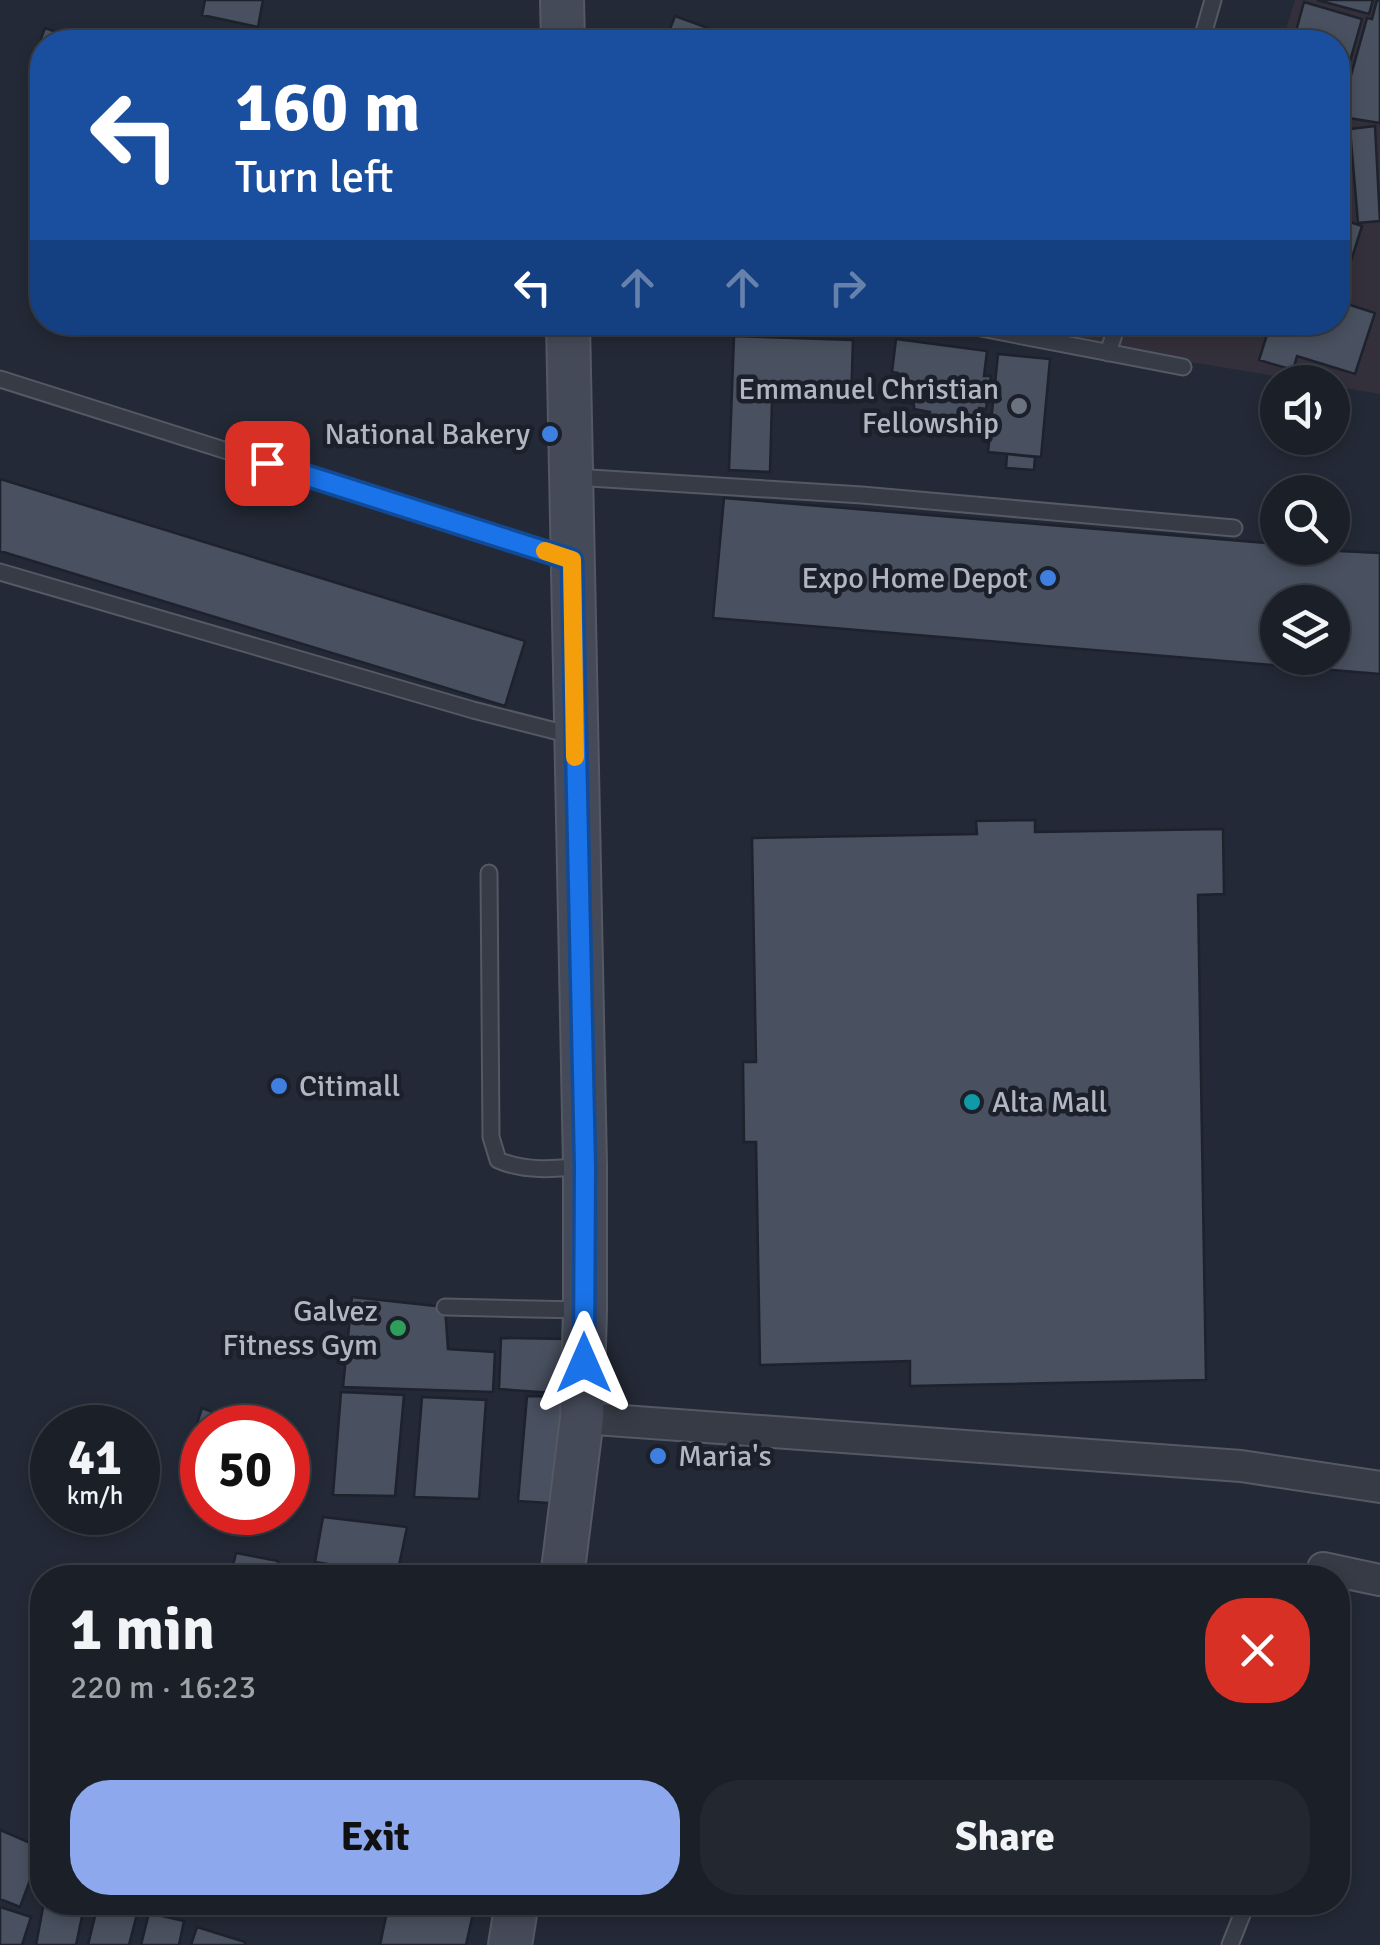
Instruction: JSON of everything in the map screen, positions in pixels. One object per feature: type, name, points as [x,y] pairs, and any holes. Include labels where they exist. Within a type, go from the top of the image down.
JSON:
[{"type":"main road","points":[[562,0],[563,30]]},
{"type":"main road","points":[[564,1565],[582,1418],[585,1310],[568,335]]},
{"type":"main road","points":[[510,1945],[515,1915]]},
{"type":"street","points":[[582,1418],[1241,1466],[1380,1487]]},
{"type":"street","points":[[1350,1574],[1380,1580]]},
{"type":"lane","points":[[1204,30],[1213,0]]},
{"type":"lane","points":[[1018,335],[1182,367]]},
{"type":"lane","points":[[1108,352],[1114,335]]},
{"type":"lane","points":[[0,379],[572,560]]},
{"type":"lane","points":[[570,476],[862,495],[1234,528]]},
{"type":"lane","points":[[0,572],[574,736]]},
{"type":"lane","points":[[489,873],[491,1137],[498,1160],[514,1167],[585,1166]]},
{"type":"lane","points":[[445,1308],[585,1310]]},
{"type":"lane","points":[[1230,1945],[1242,1915]]},
{"type":"shaded area","points":[[1295,0],[1380,0],[1380,394],[1350,389],[1350,365],[1260,365],[1260,374],[1026,335],[1350,335],[1350,30],[1286,30]]},
{"type":"building","points":[[205,0],[263,0],[258,27],[202,15]]},
{"type":"building","points":[[1317,0],[1373,0],[1369,14]]},
{"type":"building","points":[[1380,0],[1380,123],[1350,118],[1350,79],[1367,18],[1372,19]]},
{"type":"building","points":[[1304,2],[1362,19],[1350,61],[1350,30],[1296,30]]},
{"type":"building","points":[[675,16],[713,30],[670,30]]},
{"type":"building","points":[[1375,126],[1380,221],[1358,223],[1350,129]]},
{"type":"building","points":[[1350,222],[1362,226],[1350,264]]},
{"type":"building","points":[[1350,305],[1375,313],[1355,374],[1350,372],[1350,365],[1326,365],[1297,356],[1294,365],[1259,360],[1267,335],[1350,335]]},
{"type":"building","points":[[734,336],[853,340],[851,403],[772,400],[770,472],[729,470]]},
{"type":"building","points":[[896,339],[987,351],[984,376],[991,376],[986,409],[979,408],[977,416],[961,414],[960,422],[930,418],[930,412],[914,409],[914,404],[894,401],[898,373],[892,372]]},
{"type":"building","name":"Emmanuel Christian Fellowship","points":[[998,354],[1050,359],[1041,457],[988,452]]},
{"type":"building","points":[[1007,454],[1035,457],[1034,470],[1006,468]]},
{"type":"building","points":[[0,479],[525,641],[505,706],[0,551]]},
{"type":"building","name":"Expo Home Depot","points":[[724,498],[1260,543],[1260,565],[1350,565],[1350,552],[1380,553],[1380,674],[1350,671],[1350,585],[1260,585],[1260,664],[713,618]]},
{"type":"building","name":"Alta Mall","points":[[1035,820],[1035,832],[1223,829],[1224,894],[1198,895],[1206,1380],[910,1386],[910,1361],[760,1365],[756,1142],[744,1142],[743,1062],[756,1062],[752,838],[977,834],[976,821]]},
{"type":"building","name":"Galvez Fitness Gym","points":[[352,1297],[445,1307],[448,1349],[495,1352],[493,1392],[343,1387]]},
{"type":"building","points":[[501,1338],[568,1339],[567,1394],[499,1389]]},
{"type":"building","points":[[341,1392],[404,1395],[395,1496],[333,1495]]},
{"type":"building","points":[[527,1396],[572,1397],[564,1504],[518,1501]]},
{"type":"building","points":[[422,1397],[486,1400],[479,1499],[414,1497]]},
{"type":"building","points":[[323,1517],[407,1527],[399,1565],[315,1562]]},
{"type":"building","points":[[236,1553],[278,1561],[278,1565],[233,1565]]},
{"type":"building","points":[[0,1830],[30,1843],[30,1880],[20,1907],[0,1899]]},
{"type":"building","points":[[0,1907],[31,1917],[22,1945],[0,1945]]},
{"type":"building","points":[[42,1915],[82,1915],[76,1945],[36,1945]]},
{"type":"building","points":[[95,1915],[137,1915],[129,1945],[88,1945]]},
{"type":"building","points":[[148,1915],[184,1921],[179,1945],[141,1945]]},
{"type":"building","points":[[386,1915],[473,1915],[466,1945],[380,1945]]},
{"type":"building","points":[[197,1927],[245,1942],[245,1945],[191,1945]]},
{"type":"slow traffic","points":[[545,551],[572,560],[575,757]]},
{"type":"place","name":"Emmanuel Christian Fellowship","points":[[1019,406]]},
{"type":"place","name":"National Bakery","points":[[550,434]]},
{"type":"place","name":"Expo Home Depot","points":[[1048,578]]},
{"type":"place","name":"Citimall","points":[[279,1086]]},
{"type":"place","name":"Alta Mall","points":[[972,1102]]},
{"type":"place","name":"Galvez Fitness Gym","points":[[398,1328]]},
{"type":"place","name":"Maria's","points":[[658,1456]]},
{"type":"route","points":[[267,463],[572,560],[585,1166],[584,1363]]}]
